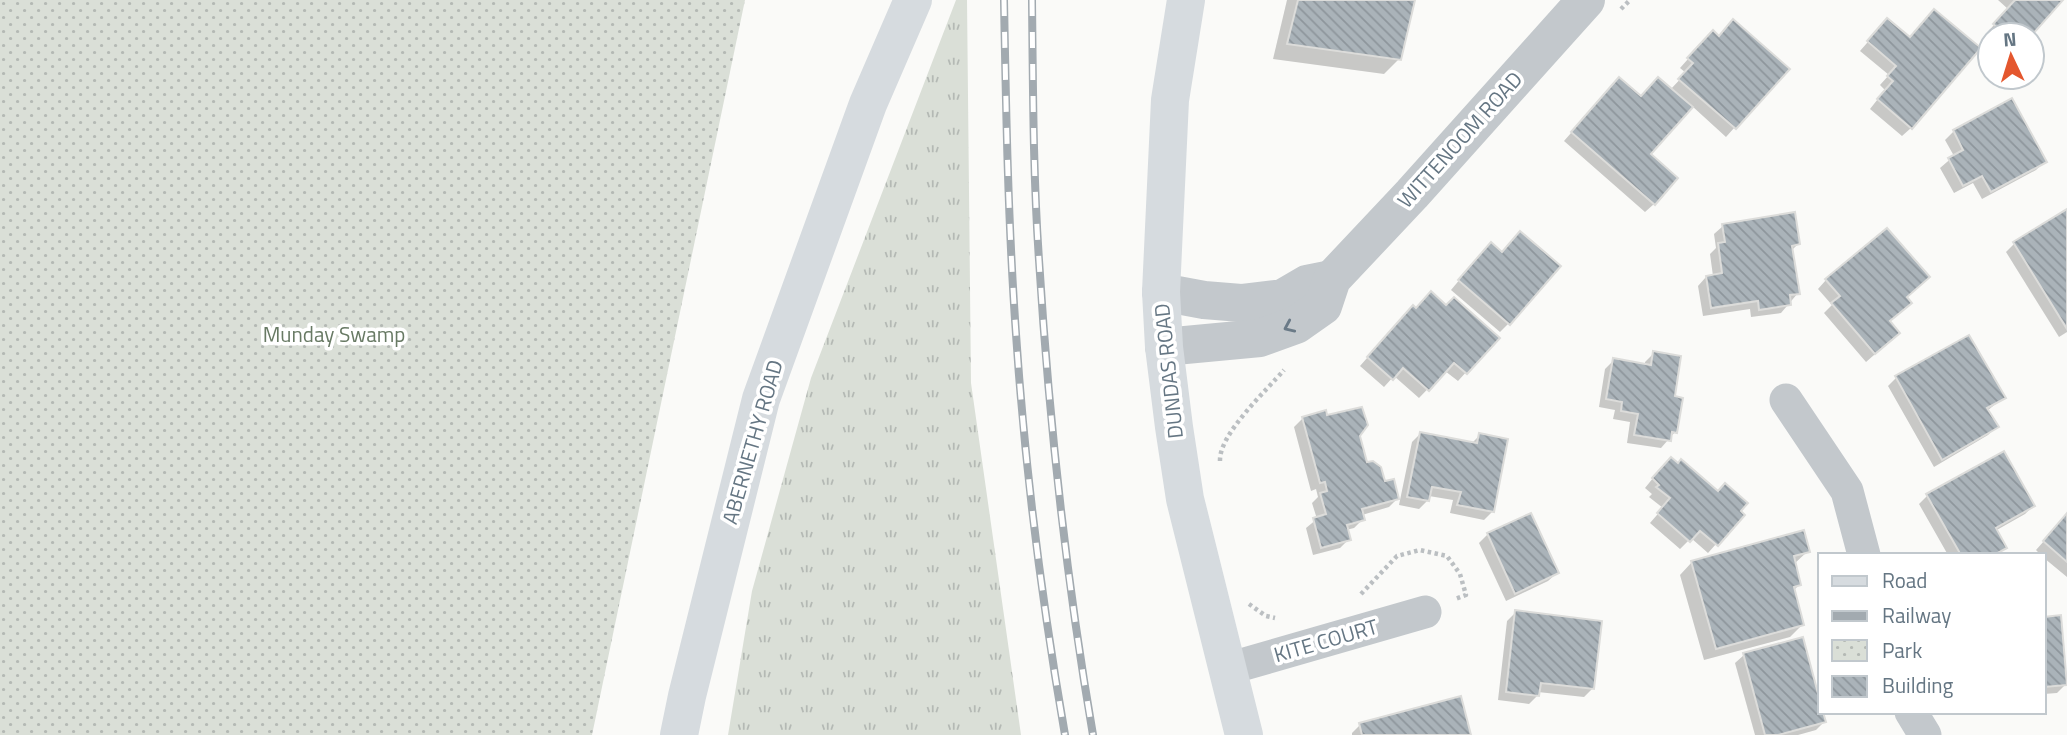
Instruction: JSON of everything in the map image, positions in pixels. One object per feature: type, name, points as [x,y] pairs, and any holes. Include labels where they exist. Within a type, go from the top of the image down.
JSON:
[{"type":"main road","name":"ABERNETHY ROAD","points":[[679,735],[761,399],[868,104],[913,0]]},
{"type":"main road","name":"DUNDAS ROAD","points":[[1186,0],[1170,100],[1161,292],[1164,347],[1185,499],[1244,735]]},
{"type":"street","name":"WITTENOOM ROAD","points":[[1164,347],[1261,338],[1296,325],[1323,306],[1332,279],[1421,184],[1599,9]]},
{"type":"street","points":[[1161,292],[1241,303],[1283,298],[1307,284],[1332,279]]},
{"type":"street","points":[[1786,400],[1847,491],[1863,553]]},
{"type":"street","name":"KITE COURT","points":[[1227,669],[1425,612]]},
{"type":"street","points":[[1912,714],[1925,735]]},
{"type":"path","points":[[1599,9],[1630,0]]},
{"type":"path","points":[[1221,470],[1219,457],[1228,434],[1292,361]]},
{"type":"path","points":[[1356,598],[1397,556],[1420,550],[1447,556],[1460,573],[1466,595],[1425,612]]},
{"type":"path","points":[[1245,602],[1266,616],[1283,619]]},
{"type":"green space","name":"Munday Swamp","points":[[0,0],[745,0],[592,735],[0,735]]},
{"type":"green space","points":[[956,0],[967,0],[971,383],[1021,735],[728,735],[752,591],[811,378]]},
{"type":"building","points":[[1298,0],[1415,0],[1401,60],[1287,44]]},
{"type":"building","points":[[2015,0],[2063,0],[2044,21],[1996,21]]},
{"type":"building","points":[[1934,9],[1976,44],[1976,54],[1912,129],[1877,99],[1893,81],[1887,76],[1896,66],[1867,41],[1887,18],[1910,37]]},
{"type":"building","points":[[1733,19],[1790,69],[1736,129],[1678,79],[1693,63],[1687,58],[1713,30],[1719,36]]},
{"type":"building","points":[[1619,77],[1641,96],[1658,77],[1693,107],[1651,154],[1678,178],[1655,205],[1571,132]]},
{"type":"building","points":[[2012,98],[2047,162],[1991,192],[1982,176],[1963,186],[1948,158],[1963,150],[1953,130]]},
{"type":"building","points":[[2067,209],[2067,329],[2013,242]]},
{"type":"building","points":[[1795,212],[1800,244],[1792,246],[1800,294],[1790,295],[1791,305],[1759,310],[1758,301],[1711,308],[1706,276],[1722,273],[1718,243],[1725,242],[1722,224]]},
{"type":"building","points":[[1887,228],[1930,277],[1907,297],[1912,303],[1890,321],[1900,333],[1875,354],[1831,303],[1840,296],[1825,279]]},
{"type":"building","points":[[1520,231],[1561,266],[1510,325],[1458,280],[1491,242],[1502,252]]},
{"type":"building","points":[[1431,291],[1446,305],[1454,297],[1500,338],[1467,374],[1454,363],[1429,391],[1403,368],[1393,380],[1367,357],[1413,305],[1416,308]]},
{"type":"building","points":[[1969,335],[2006,398],[1987,408],[1999,427],[1942,460],[1895,376]]},
{"type":"building","points":[[1653,351],[1681,356],[1675,396],[1683,398],[1677,433],[1672,432],[1671,441],[1634,435],[1638,414],[1621,411],[1622,402],[1606,399],[1613,358],[1651,365]]},
{"type":"building","points":[[1362,407],[1368,425],[1360,436],[1367,462],[1373,461],[1381,467],[1385,481],[1394,479],[1399,499],[1362,509],[1365,520],[1347,525],[1351,540],[1321,548],[1313,518],[1326,514],[1320,493],[1327,491],[1325,482],[1320,483],[1302,417],[1326,410],[1327,415]]},
{"type":"building","points":[[1420,432],[1477,443],[1479,433],[1508,439],[1494,512],[1457,505],[1461,492],[1432,487],[1429,501],[1407,497]]},
{"type":"building","points":[[2004,451],[2035,506],[1996,528],[2007,548],[1998,553],[1960,553],[1926,494]]},
{"type":"building","points":[[1671,457],[1678,463],[1681,459],[1718,491],[1725,483],[1748,503],[1741,511],[1745,515],[1718,546],[1700,531],[1690,542],[1657,513],[1670,498],[1656,487],[1659,485],[1652,478]]},
{"type":"building","points":[[1531,513],[1559,573],[1515,594],[1487,533]]},
{"type":"building","points":[[2067,513],[2067,562],[2043,541]]},
{"type":"building","points":[[1804,530],[1810,552],[1794,556],[1801,585],[1794,587],[1804,625],[1716,649],[1691,561]]},
{"type":"building","points":[[1515,610],[1602,621],[1594,689],[1541,683],[1539,696],[1506,692]]},
{"type":"building","points":[[2061,615],[2067,685],[2046,687],[2046,617]]},
{"type":"building","points":[[1803,637],[1818,693],[1818,714],[1824,714],[1826,722],[1778,735],[1765,735],[1743,653]]},
{"type":"building","points":[[1461,696],[1471,735],[1362,735],[1359,723]]},
{"type":"railway","points":[[1004,0],[1009,209],[1024,435],[1035,536],[1065,735]]},
{"type":"railway","points":[[1032,0],[1036,195],[1048,380],[1067,558],[1093,735]]}]
